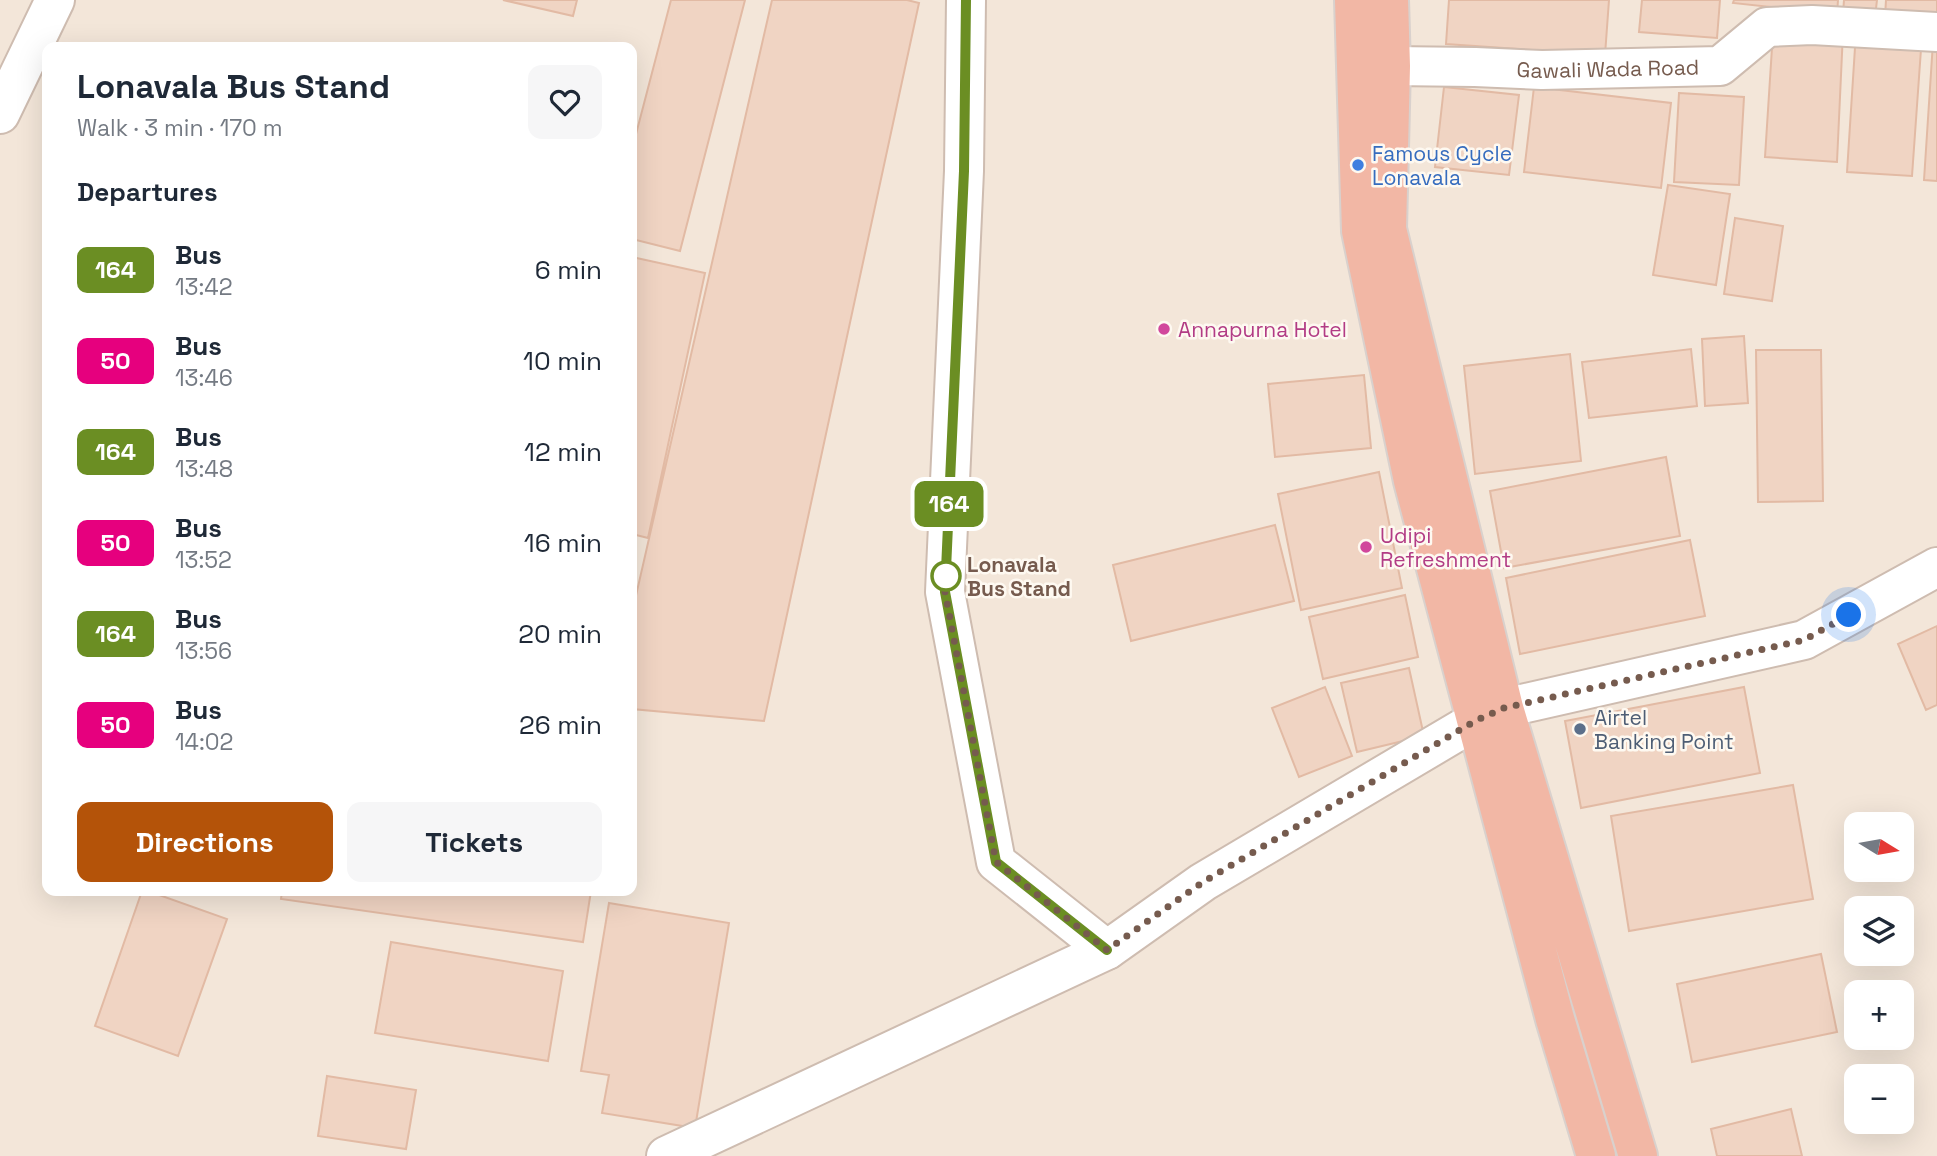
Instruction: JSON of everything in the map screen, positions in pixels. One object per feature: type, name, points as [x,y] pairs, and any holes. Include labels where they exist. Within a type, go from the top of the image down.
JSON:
[{"type":"highway","points":[[1354,0],[1361,232],[1413,481],[1489,715],[1639,1156]]},
{"type":"highway","points":[[1389,0],[1391,66],[1387,229],[1555,1019],[1596,1156]]},
{"type":"street","points":[[0,114],[55,0]]},
{"type":"street","points":[[966,0],[964,171],[945,592],[996,862],[1107,950]]},
{"type":"street","name":"Gawali Wada Road","points":[[1391,66],[1475,66],[1542,70],[1720,66],[1767,27],[1812,25],[1937,32]]},
{"type":"street","points":[[666,1156],[1107,950],[1203,882],[1489,715],[1804,640],[1937,567]]},
{"type":"shaded area","points":[[0,0],[1937,0],[1937,1156],[0,1156]]},
{"type":"building","points":[[503,0],[577,0],[573,16]]},
{"type":"building","points":[[671,0],[745,0],[680,251],[637,240],[637,130]]},
{"type":"building","points":[[772,0],[907,0],[919,3],[764,721],[637,709],[637,591]]},
{"type":"building","points":[[1449,0],[1609,0],[1605,55],[1446,44]]},
{"type":"building","points":[[1642,0],[1720,0],[1717,38],[1639,32]]},
{"type":"building","points":[[1734,0],[1838,0],[1837,14],[1733,3]]},
{"type":"building","points":[[1844,0],[1877,0],[1875,17],[1843,14]]},
{"type":"building","points":[[1886,0],[1937,0],[1937,21],[1885,17]]},
{"type":"building","points":[[1773,32],[1843,32],[1837,162],[1765,157]]},
{"type":"building","points":[[1856,32],[1922,35],[1912,176],[1847,172]]},
{"type":"building","points":[[1933,42],[1937,42],[1937,181],[1924,180]]},
{"type":"building","points":[[1444,87],[1519,95],[1509,175],[1435,167]]},
{"type":"building","points":[[1534,87],[1671,103],[1661,188],[1524,172]]},
{"type":"building","points":[[1679,93],[1744,97],[1739,185],[1674,182]]},
{"type":"building","points":[[1668,185],[1730,194],[1716,285],[1653,275]]},
{"type":"building","points":[[1735,218],[1783,226],[1772,301],[1724,294]]},
{"type":"building","points":[[637,258],[705,273],[648,538],[637,535]]},
{"type":"building","points":[[1744,336],[1748,403],[1705,406],[1702,339]]},
{"type":"building","points":[[1691,349],[1697,406],[1589,418],[1582,362]]},
{"type":"building","points":[[1756,350],[1821,350],[1823,501],[1758,502]]},
{"type":"building","points":[[1570,354],[1581,461],[1475,474],[1464,366]]},
{"type":"building","points":[[1364,375],[1371,448],[1275,457],[1268,384]]},
{"type":"building","points":[[1666,457],[1680,536],[1504,568],[1490,491]]},
{"type":"building","points":[[1379,472],[1402,588],[1301,610],[1278,494]]},
{"type":"building","points":[[1275,525],[1294,601],[1131,641],[1113,565]]},
{"type":"building","points":[[1690,540],[1705,616],[1520,654],[1506,578]]},
{"type":"building","points":[[1405,595],[1418,657],[1323,679],[1309,617]]},
{"type":"building","points":[[1937,626],[1937,705],[1926,710],[1898,644]]},
{"type":"building","points":[[1409,668],[1424,736],[1357,752],[1341,683]]},
{"type":"building","points":[[1325,687],[1352,756],[1299,777],[1272,708]]},
{"type":"building","points":[[1744,687],[1760,773],[1581,808],[1565,721]]},
{"type":"building","points":[[1793,785],[1813,899],[1629,931],[1611,816]]},
{"type":"building","points":[[140,896],[162,896],[227,919],[178,1056],[95,1026]]},
{"type":"building","points":[[281,896],[590,896],[583,942],[281,899]]},
{"type":"building","points":[[609,903],[729,923],[695,1128],[602,1113],[609,1075],[581,1071]]},
{"type":"building","points":[[391,942],[563,971],[548,1061],[375,1033]]},
{"type":"building","points":[[1821,954],[1837,1032],[1692,1062],[1677,984]]},
{"type":"building","points":[[327,1076],[416,1090],[406,1149],[318,1136]]},
{"type":"building","points":[[1791,1109],[1802,1156],[1717,1156],[1711,1129]]},
{"type":"bus line","name":"164","points":[[966,0],[964,171],[945,592],[996,862],[1107,950]]},
{"type":"place","name":"Famous Cycle Lonavala","points":[[1358,165]]},
{"type":"place","name":"Annapurna Hotel","points":[[1164,329]]},
{"type":"place","name":"Udipi Refreshment","points":[[1366,547]]},
{"type":"place","name":"Lonavala Bus Stand","points":[[946,576]]},
{"type":"place","name":"Airtel Banking Point","points":[[1580,729]]},
{"type":"route","points":[[946,576],[946,565],[945,592],[996,862],[1107,950],[1203,882],[1475,721],[1504,708],[1804,640],[1849,615]]}]
